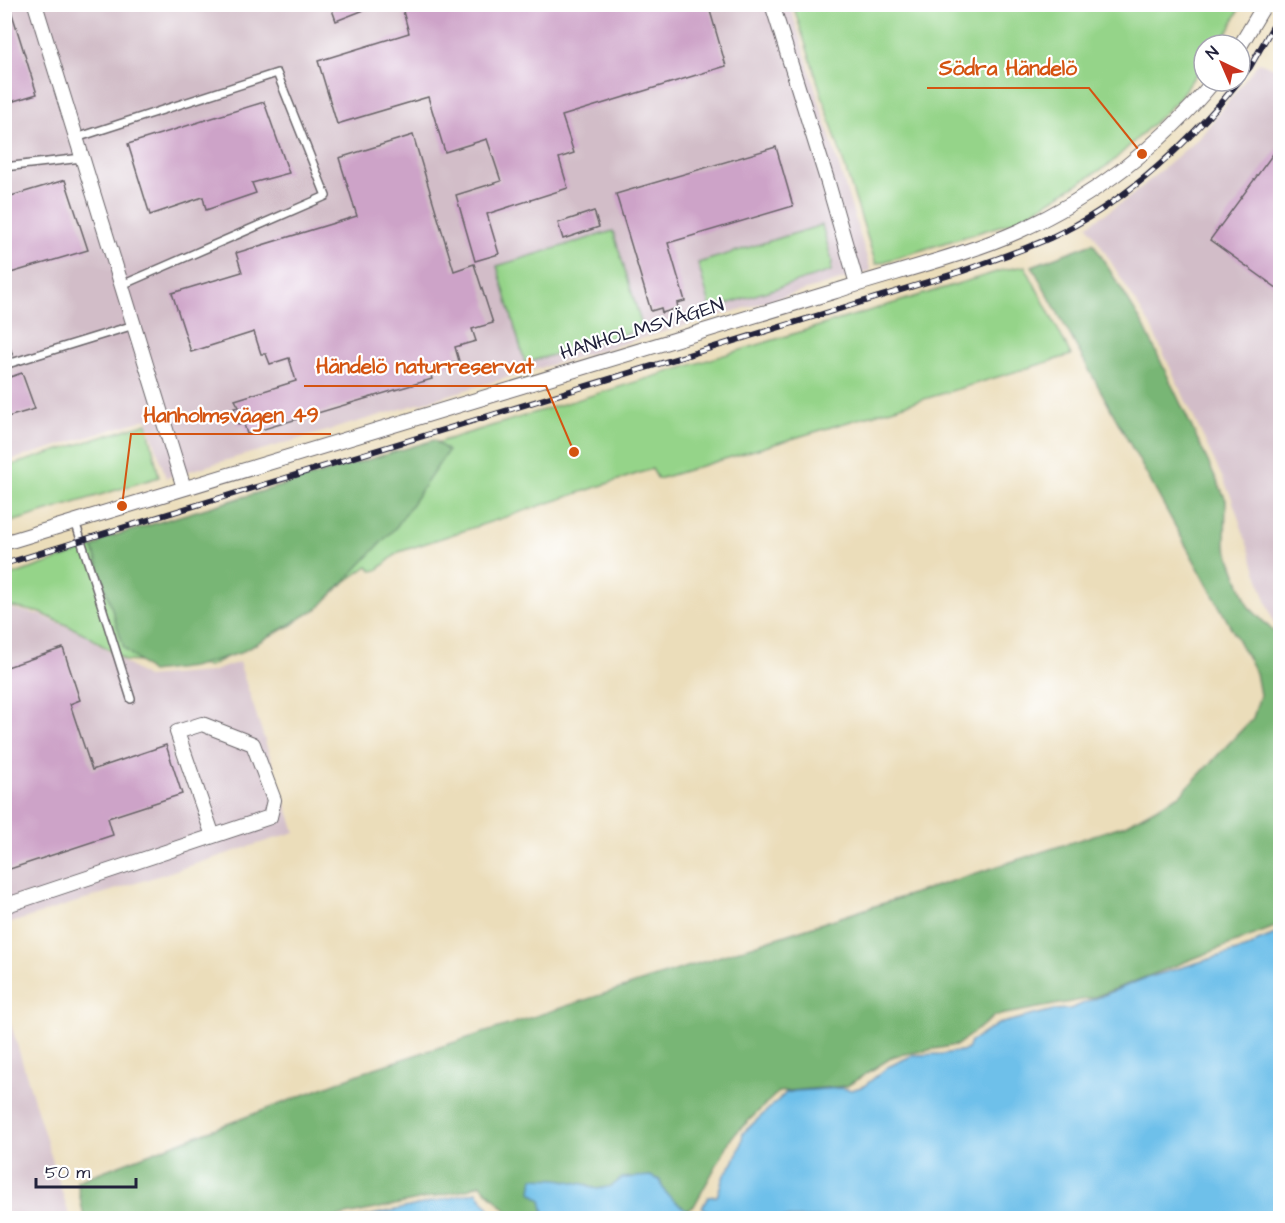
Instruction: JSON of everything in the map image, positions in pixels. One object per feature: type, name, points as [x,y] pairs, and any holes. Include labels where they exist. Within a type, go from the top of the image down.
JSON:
[{"type":"street","points":[[35,4],[184,488]]},
{"type":"street","points":[[772,4],[857,284]]},
{"type":"street","points":[[1248,33],[1265,4]]},
{"type":"street","name":"HANHOLMSVÄGEN","points":[[4,543],[965,251],[1020,230],[1087,194],[1142,154],[1203,93]]},
{"type":"street","points":[[4,906],[270,817],[274,800],[253,744],[202,724],[177,732],[213,836]]},
{"type":"lane","points":[[76,138],[278,73],[326,196],[122,285]]},
{"type":"lane","points":[[4,167],[82,158]]},
{"type":"lane","points":[[4,344],[11,363],[134,325]]},
{"type":"lane","points":[[75,521],[131,699]]},
{"type":"shaded area","points":[[4,5],[790,5],[871,271],[166,478],[147,419],[5,462]]},
{"type":"shaded area","points":[[1259,62],[1280,70],[1280,629],[1274,624],[1231,496],[1150,325],[1088,225],[1130,197],[1201,136],[1235,93],[1252,93],[1252,71]]},
{"type":"shaded area","points":[[13,609],[41,615],[83,634],[146,677],[211,672],[239,662],[295,832],[5,925],[4,610]]},
{"type":"shaded area","points":[[5,1005],[70,1218],[5,1218]]},
{"type":"green space","points":[[793,4],[1241,5],[1227,33],[1192,33],[1192,80],[1176,102],[1110,164],[1019,220],[876,264]]},
{"type":"green space","points":[[822,225],[832,261],[831,271],[711,309],[698,263]]},
{"type":"green space","points":[[613,231],[643,329],[525,363],[497,266]]},
{"type":"green space","points":[[1093,243],[1144,326],[1226,500],[1225,544],[1248,606],[1280,638],[1280,925],[1092,998],[995,1016],[957,1045],[894,1056],[847,1086],[778,1092],[732,1137],[694,1206],[673,1218],[514,1218],[480,1184],[466,1190],[332,1218],[84,1218],[77,1181],[372,1069],[1125,825],[1180,795],[1253,718],[1260,695],[1256,673],[1032,266]]},
{"type":"green space","points":[[1025,266],[1071,355],[658,479],[652,469],[399,552],[377,570],[372,571],[368,566],[292,625],[209,666],[126,661],[83,633],[41,613],[13,607],[5,608],[4,578],[91,548],[1003,270]]},
{"type":"green space","points":[[147,423],[159,477],[5,524],[5,467]]},
{"type":"green space","points":[[434,440],[448,451],[397,526],[320,607],[240,653],[192,667],[151,672],[124,648],[93,548],[106,538]]},
{"type":"water","points":[[1280,932],[1280,1218],[709,1218],[710,1213],[702,1207],[708,1197],[717,1196],[724,1175],[733,1163],[741,1145],[743,1133],[786,1093],[841,1088],[852,1090],[864,1086],[888,1067],[913,1055],[967,1050],[970,1042],[998,1024],[1054,1010],[1070,1009],[1143,979],[1247,948]]},
{"type":"water","points":[[650,1176],[660,1180],[662,1187],[670,1197],[696,1218],[545,1218],[541,1200],[531,1192],[533,1178],[558,1179],[597,1189],[612,1186],[622,1178]]},
{"type":"water","points":[[477,1192],[493,1214],[500,1218],[359,1218]]},
{"type":"building","points":[[4,4],[9,4],[37,94],[4,104]]},
{"type":"building","points":[[330,4],[377,4],[377,5],[336,21]]},
{"type":"building","points":[[401,4],[420,4],[421,8],[434,4],[708,4],[726,66],[562,116],[574,153],[559,158],[568,188],[487,214],[499,254],[475,261],[456,195],[501,181],[487,139],[445,152],[428,97],[337,124],[318,61],[409,33]]},
{"type":"building","points":[[264,102],[289,173],[252,183],[256,193],[206,210],[203,197],[150,215],[128,144]]},
{"type":"building","points":[[413,135],[454,271],[474,264],[493,323],[472,329],[476,341],[455,347],[459,361],[430,372],[432,379],[247,434],[244,424],[238,425],[234,408],[239,407],[235,400],[296,381],[289,358],[270,364],[266,354],[261,354],[254,332],[191,352],[172,293],[242,272],[236,253],[357,216],[339,158]]},
{"type":"building","points":[[1281,143],[1281,291],[1210,240]]},
{"type":"building","points":[[776,147],[793,206],[668,243],[685,301],[677,303],[678,308],[662,313],[661,308],[651,311],[616,194]]},
{"type":"building","points":[[65,180],[88,250],[4,275],[4,198]]},
{"type":"building","points":[[594,211],[599,227],[563,239],[558,223]]},
{"type":"building","points":[[22,373],[35,409],[4,418],[4,379]]},
{"type":"building","points":[[63,648],[80,700],[70,704],[92,770],[166,745],[182,794],[108,818],[113,835],[4,871],[4,668]]},
{"type":"railway","points":[[1252,63],[1280,14]]},
{"type":"railway","points":[[4,564],[960,272],[1028,247],[1078,224],[1129,190],[1176,150],[1229,93]]},
{"type":"place","name":"Södra Händelö","points":[[1142,154]]},
{"type":"place","name":"Händelö naturreservat","points":[[574,452]]},
{"type":"place","name":"Hanholmsvägen 49","points":[[122,506]]}]
